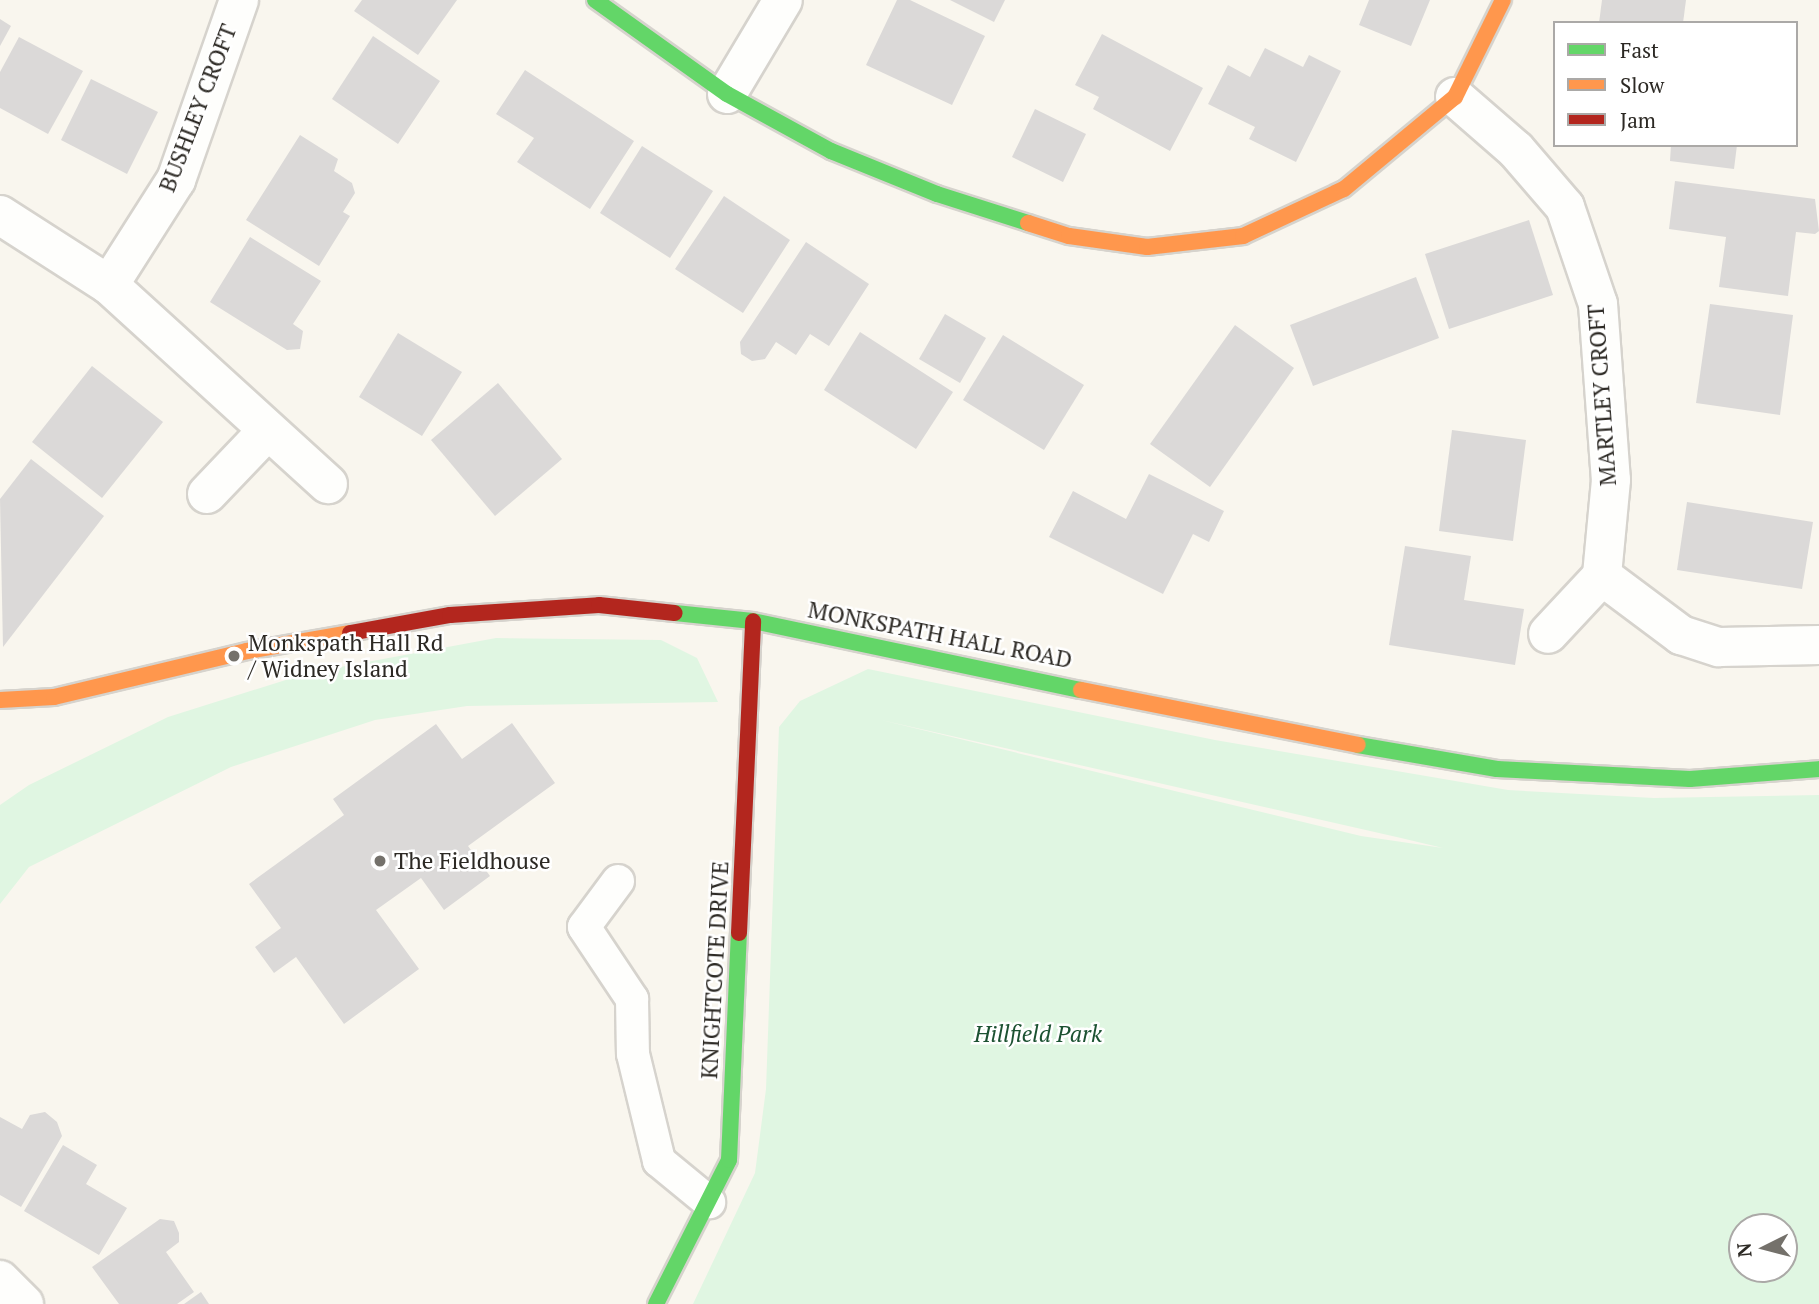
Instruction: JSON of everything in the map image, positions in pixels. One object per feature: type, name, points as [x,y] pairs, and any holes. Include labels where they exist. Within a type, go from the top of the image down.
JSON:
[{"type":"street","name":"BUSHLEY CROFT","points":[[109,285],[176,180],[239,0]]},
{"type":"street","points":[[595,0],[727,94],[831,151],[937,194],[1069,236],[1147,247],[1243,236],[1344,189],[1454,97],[1503,0]]},
{"type":"street","points":[[727,94],[783,0]]},
{"type":"street","name":"MARTLEY CROFT","points":[[1454,97],[1516,150],[1565,207],[1598,304],[1611,480],[1602,576]]},
{"type":"street","points":[[0,215],[109,285],[328,484]]},
{"type":"street","points":[[207,494],[268,430]]},
{"type":"street","points":[[1548,634],[1602,576],[1681,635],[1719,647],[1819,645]]},
{"type":"street","name":"MONKSPATH HALL ROAD","points":[[0,700],[54,697],[247,651],[450,615],[599,605],[753,621],[1283,732],[1497,769],[1690,779],[1819,769]]},
{"type":"street","name":"KNIGHTCOTE DRIVE","points":[[656,1304],[729,1160],[753,621]]},
{"type":"street","name":"MONKSPATH HALL ROAD","points":[[22,715],[54,697]]},
{"type":"street","points":[[0,1280],[24,1304]]},
{"type":"lane","points":[[618,881],[584,927],[632,999],[633,1054],[659,1161],[709,1202]]},
{"type":"green space","points":[[496,638],[661,640],[697,658],[718,702],[467,706],[375,720],[231,767],[29,867],[0,904],[0,805],[29,785],[168,717],[308,673]]},
{"type":"green space","name":"Hillfield Park","points":[[868,669],[1215,740],[1508,790],[1654,798],[1819,795],[1819,1304],[693,1304],[755,1173],[766,1089],[779,727],[800,701]],"holes":[[[881,720],[1443,848],[1361,836]]]},
{"type":"building","points":[[362,0],[457,0],[418,55],[354,11]]},
{"type":"building","points":[[897,0],[910,0],[985,36],[952,105],[866,65]]},
{"type":"building","points":[[950,0],[1005,0],[994,22]]},
{"type":"building","points":[[1369,0],[1430,0],[1411,46],[1359,25]]},
{"type":"building","points":[[1602,0],[1686,0],[1683,21],[1599,21]]},
{"type":"building","points":[[0,19],[11,26],[0,46]]},
{"type":"building","points":[[1102,34],[1203,88],[1170,151],[1093,109],[1099,97],[1075,85]]},
{"type":"building","points":[[373,36],[440,81],[398,144],[332,99]]},
{"type":"building","points":[[19,37],[83,71],[48,134],[0,108],[0,72]]},
{"type":"building","points":[[1265,48],[1303,67],[1309,55],[1341,71],[1296,162],[1249,139],[1255,127],[1208,104],[1228,65],[1250,77]]},
{"type":"building","points":[[525,70],[634,141],[590,209],[517,162],[534,138],[496,114]]},
{"type":"building","points":[[91,79],[158,112],[127,174],[61,140]]},
{"type":"building","points":[[1035,109],[1086,134],[1063,182],[1012,157]]},
{"type":"building","points":[[300,135],[338,159],[334,171],[352,183],[355,193],[343,212],[350,216],[319,266],[246,220]]},
{"type":"building","points":[[642,146],[713,191],[670,258],[600,213]]},
{"type":"building","points":[[1671,147],[1737,147],[1734,169],[1670,161]]},
{"type":"building","points":[[1675,181],[1815,199],[1819,231],[1815,234],[1796,232],[1788,296],[1719,287],[1726,237],[1669,229]]},
{"type":"building","points":[[724,196],[790,240],[743,313],[675,269]]},
{"type":"building","points":[[1529,220],[1553,295],[1449,329],[1425,254]]},
{"type":"building","points":[[250,237],[321,281],[293,324],[303,331],[300,349],[287,350],[210,302]]},
{"type":"building","points":[[806,242],[869,284],[829,346],[810,334],[796,355],[776,342],[765,359],[752,361],[741,354],[740,342]]},
{"type":"building","points":[[1416,277],[1439,338],[1313,386],[1290,325]]},
{"type":"building","points":[[1710,304],[1793,315],[1780,415],[1696,403]]},
{"type":"building","points":[[945,314],[986,338],[960,383],[919,359]]},
{"type":"building","points":[[1235,325],[1294,368],[1210,487],[1150,444]]},
{"type":"building","points":[[860,332],[953,392],[916,449],[824,390]]},
{"type":"building","points":[[398,333],[462,372],[422,436],[359,397]]},
{"type":"building","points":[[1003,335],[1084,385],[1044,450],[963,400]]},
{"type":"building","points":[[92,366],[163,422],[102,498],[32,442]]},
{"type":"building","points":[[498,383],[562,459],[495,516],[431,440]]},
{"type":"building","points":[[1452,430],[1526,440],[1513,541],[1439,531]]},
{"type":"building","points":[[31,459],[104,516],[3,647],[0,499]]},
{"type":"building","points":[[1149,474],[1224,511],[1209,542],[1193,534],[1163,594],[1049,537],[1073,491],[1126,519]]},
{"type":"building","points":[[1687,502],[1813,522],[1802,589],[1677,570]]},
{"type":"building","points":[[1405,546],[1471,556],[1464,600],[1524,609],[1515,665],[1389,645]]},
{"type":"building","name":"The Fieldhouse","points":[[512,723],[555,783],[468,846],[490,876],[444,910],[421,878],[376,910],[419,969],[344,1024],[296,957],[274,973],[255,947],[281,928],[249,884],[344,815],[333,799],[436,724],[462,759]]},
{"type":"building","points":[[45,1112],[57,1122],[62,1136],[21,1207],[0,1195],[0,1117],[22,1129],[30,1115]]},
{"type":"building","points":[[63,1145],[97,1165],[86,1184],[127,1208],[99,1255],[24,1211]]},
{"type":"building","points":[[160,1219],[174,1221],[179,1242],[166,1252],[194,1292],[177,1304],[119,1304],[92,1267]]},
{"type":"building","points":[[201,1292],[209,1304],[184,1304]]},
{"type":"traffic: fast","points":[[595,0],[727,94],[831,151],[937,194],[1028,223]]},
{"type":"traffic: fast","points":[[675,613],[753,621],[1081,690]]},
{"type":"traffic: fast","points":[[1358,745],[1497,769],[1690,779],[1819,769]]},
{"type":"traffic: fast","points":[[656,1304],[729,1160],[739,933]]},
{"type":"traffic: slow","points":[[1028,223],[1069,236],[1147,247],[1243,236],[1344,189],[1455,97],[1503,0]]},
{"type":"traffic: slow","points":[[0,700],[54,697],[247,651],[350,633]]},
{"type":"traffic: slow","points":[[1081,690],[1358,745]]},
{"type":"traffic: jam","points":[[350,633],[450,615],[599,605],[675,613]]},
{"type":"traffic: jam","points":[[739,933],[753,621]]},
{"type":"place","name":"Monkspath Hall Rd / Widney Island","points":[[234,656]]},
{"type":"place","name":"The Fieldhouse","points":[[380,861]]}]
